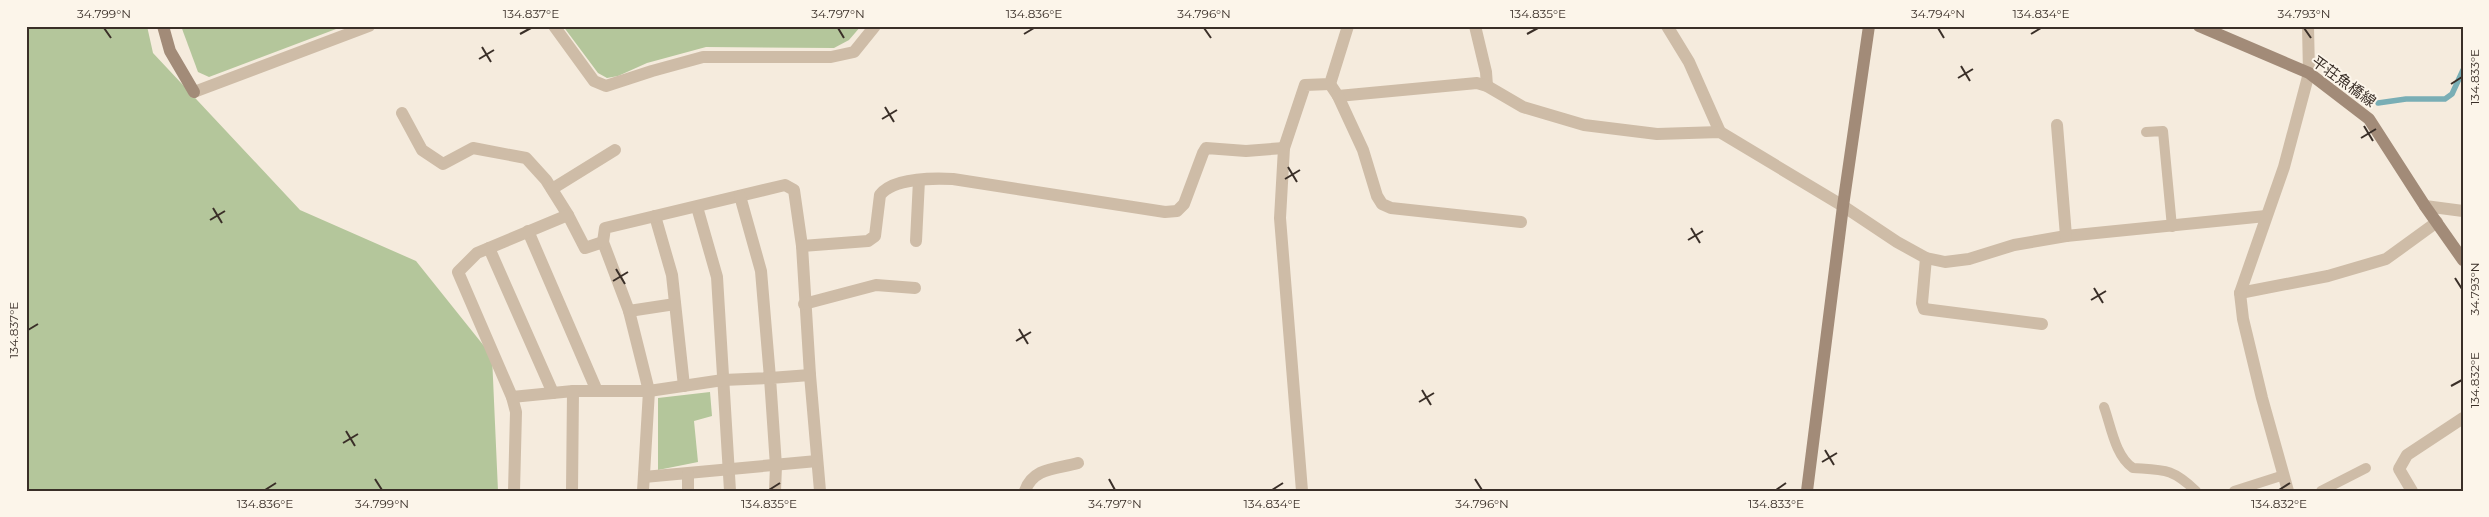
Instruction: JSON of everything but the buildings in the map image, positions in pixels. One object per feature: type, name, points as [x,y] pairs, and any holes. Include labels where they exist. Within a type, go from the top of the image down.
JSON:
[{"type":"street","points":[[163,26],[170,51],[194,92],[369,26]]},
{"type":"street","points":[[554,26],[594,81],[606,86],[703,57],[831,57],[854,52],[875,26]]},
{"type":"street","points":[[1330,84],[1348,26]]},
{"type":"street","points":[[1475,26],[1486,72],[1487,86]]},
{"type":"street","points":[[1667,26],[1689,62],[1720,132]]},
{"type":"street","points":[[1807,491],[1843,206],[1869,26]]},
{"type":"street","name":"平荘魚橋線","points":[[2199,26],[2310,73],[2369,119],[2425,206],[2463,260]]},
{"type":"street","points":[[2288,491],[2243,319],[2240,293],[2284,167],[2310,73],[2308,26]]},
{"type":"street","points":[[1338,96],[1478,83],[1487,86],[1524,107],[1584,125],[1657,134],[1720,132],[1843,206],[1897,242],[1926,258],[1945,262],[1969,259],[2014,245],[2066,236],[2266,216]]},
{"type":"street","points":[[1330,84],[1338,96],[1363,150],[1376,196],[1382,204],[1391,208],[1521,222]]},
{"type":"street","points":[[1302,491],[1280,218],[1284,148],[1305,85],[1330,84]]},
{"type":"street","points":[[402,113],[422,150],[443,164],[473,148],[526,158],[552,189],[585,248],[603,242]]},
{"type":"street","points":[[2057,125],[2066,236]]},
{"type":"street","points":[[802,246],[868,241],[874,236],[880,195],[884,190],[890,186],[919,180],[934,178],[953,180],[1014,191],[1165,212],[1177,211],[1184,204],[1206,148],[1246,151],[1284,148]]},
{"type":"street","points":[[552,189],[615,150]]},
{"type":"street","points":[[916,241],[919,180]]},
{"type":"street","points":[[643,491],[650,391],[629,311],[603,242],[606,228],[786,185],[794,190],[802,246],[804,304],[820,491]]},
{"type":"street","points":[[740,196],[762,271],[776,466],[775,491]]},
{"type":"street","points":[[2425,206],[2463,211]]},
{"type":"street","points":[[697,207],[717,277],[730,491]]},
{"type":"street","points":[[514,491],[516,412],[512,397],[458,272],[477,253],[568,215]]},
{"type":"street","points":[[655,216],[672,275],[684,386]]},
{"type":"street","points":[[2240,293],[2328,276],[2386,259],[2438,222]]},
{"type":"street","points":[[528,231],[597,391]]},
{"type":"street","points":[[489,248],[553,393]]},
{"type":"street","points":[[1926,258],[1922,303],[1924,309],[2042,324]]},
{"type":"street","points":[[804,304],[876,286],[915,288]]},
{"type":"street","points":[[629,311],[675,304]]},
{"type":"street","points":[[512,397],[573,391],[650,391],[724,380],[810,375]]},
{"type":"street","points":[[572,491],[573,391]]},
{"type":"street","points":[[2412,491],[2399,469],[2407,454],[2463,418]]},
{"type":"street","points":[[644,477],[817,461]]},
{"type":"street","points":[[1025,491],[1028,482],[1035,474],[1078,463]]},
{"type":"street","points":[[688,474],[688,491]]},
{"type":"lane","points":[[2146,132],[2163,131],[2172,226]]},
{"type":"lane","points":[[2104,407],[2118,448],[2128,465],[2133,468],[2169,471],[2176,474],[2196,491]]},
{"type":"lane","points":[[2321,491],[2366,468]]},
{"type":"lane","points":[[2234,491],[2284,475]]},
{"type":"green space","points":[[26,26],[147,26],[153,53],[300,210],[416,261],[492,356],[498,491],[26,491]]},
{"type":"green space","points":[[181,26],[344,26],[209,77],[198,72]]},
{"type":"green space","points":[[563,26],[861,26],[849,40],[834,48],[706,47],[647,63],[618,76],[607,78],[598,73]]},
{"type":"green space","points":[[710,392],[712,416],[694,421],[698,462],[658,470],[658,398]]},
{"type":"waterway","points":[[2378,103],[2406,99],[2445,99],[2452,94],[2463,70]]}]
